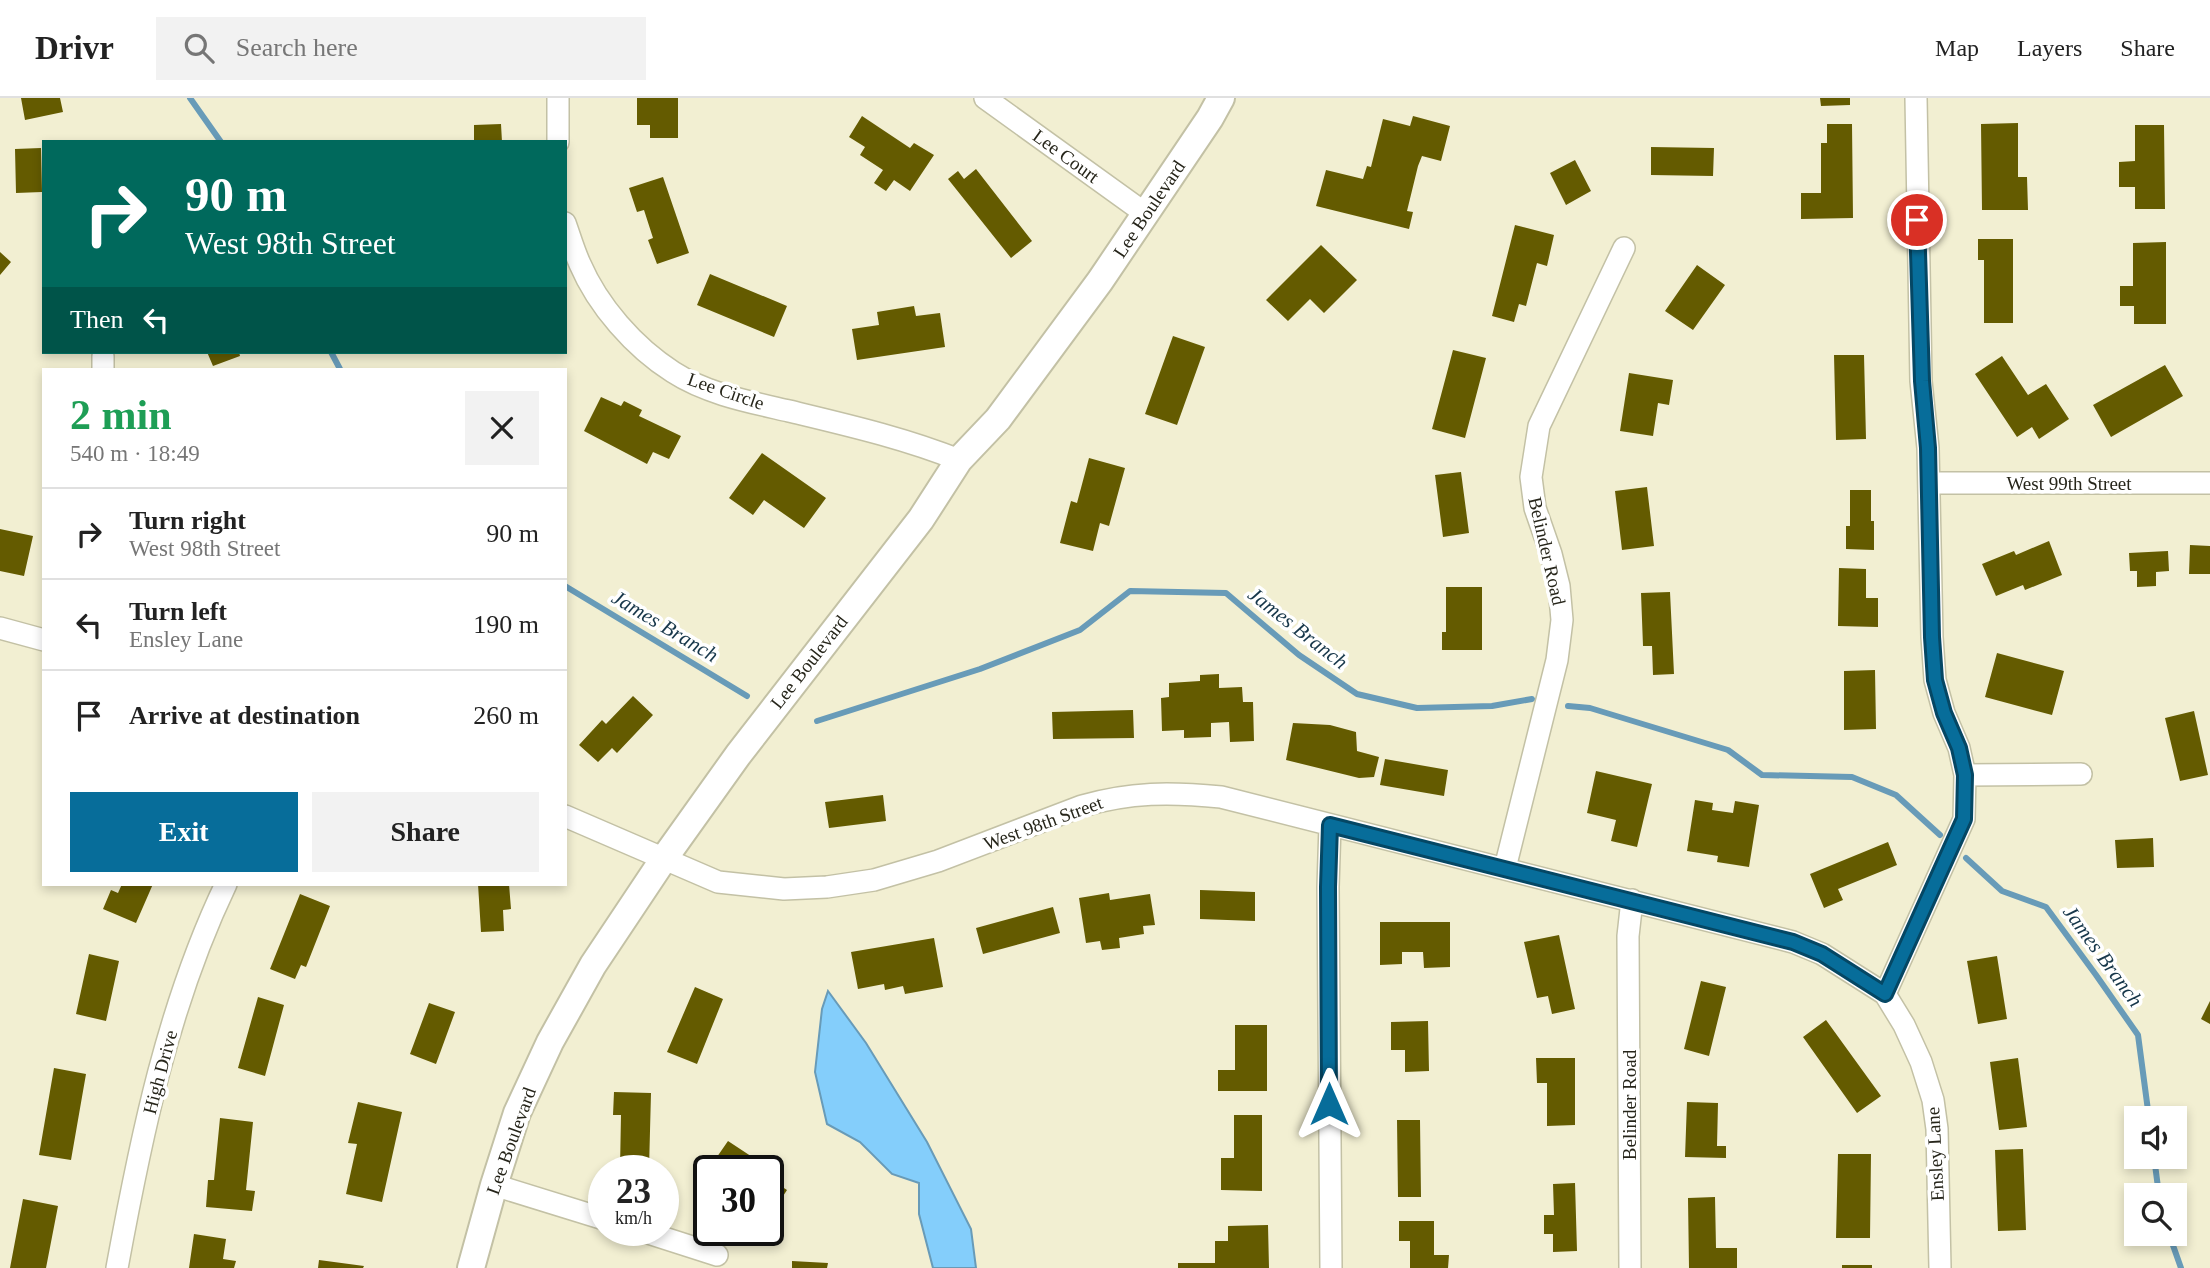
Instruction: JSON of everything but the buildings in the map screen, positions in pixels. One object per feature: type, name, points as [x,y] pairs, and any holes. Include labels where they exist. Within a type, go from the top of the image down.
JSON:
[{"type":"street","points":[[558,98],[558,140]]},
{"type":"street","name":"Lee Court","points":[[985,98],[1146,214]]},
{"type":"street","name":"Lee Boulevard","points":[[471,1268],[517,1113],[550,1042],[593,965],[663,860],[767,717],[921,519],[959,460],[998,419],[1100,281],[1222,98]]},
{"type":"street","points":[[1885,994],[1964,819],[1965,775],[1959,748],[1944,713],[1935,680],[1932,637],[1929,483],[1922,381],[1916,98]]},
{"type":"street","name":"Lee Circle","points":[[567,229],[580,265],[599,299],[642,347],[674,373],[702,387],[737,398],[913,442],[959,460]]},
{"type":"street","name":"Belinder Road","points":[[1504,868],[1557,660],[1562,620],[1554,564],[1535,508],[1531,477],[1532,458],[1539,426],[1624,248]]},
{"type":"street","name":"West 99th Street","points":[[1929,483],[2210,483]]},
{"type":"street","points":[[0,628],[42,639]]},
{"type":"street","points":[[1965,775],[2081,774]]},
{"type":"street","name":"West 98th Street","points":[[567,817],[718,882],[759,888],[827,887],[874,880],[938,861],[1082,806],[1129,795],[1153,793],[1221,797],[1793,942],[1822,954],[1885,994]]},
{"type":"street","points":[[1330,825],[1328,887],[1331,1268]]},
{"type":"street","name":"High Drive","points":[[117,1268],[138,1156],[159,1068],[188,975],[225,886]]},
{"type":"street","name":"Belinder Road","points":[[1630,1268],[1628,936],[1632,901]]},
{"type":"street","name":"Ensley Lane","points":[[1885,994],[1904,1025],[1921,1062],[1933,1100],[1937,1129],[1940,1268]]},
{"type":"street","points":[[494,1185],[588,1214]]},
{"type":"street","points":[[679,1243],[717,1255]]},
{"type":"water","points":[[828,991],[866,1043],[927,1142],[971,1229],[976,1268],[933,1268],[919,1214],[919,1183],[892,1174],[860,1142],[827,1124],[815,1072],[822,1009]]},
{"type":"waterway","name":"James Branch","points":[[190,98],[220,140]]},
{"type":"waterway","name":"James Branch","points":[[332,354],[339,368]]},
{"type":"waterway","name":"James Branch","points":[[567,587],[747,696]]},
{"type":"waterway","name":"James Branch","points":[[817,721],[980,669],[1080,630],[1130,591],[1226,593],[1299,655],[1357,694],[1417,708],[1492,706],[1532,699]]},
{"type":"waterway","name":"James Branch","points":[[1568,706],[1590,708],[1728,750],[1762,775],[1852,777],[1896,795],[1940,835]]},
{"type":"waterway","name":"James Branch","points":[[1966,858],[2002,891],[2046,907],[2096,975],[2138,1035],[2147,1106]]},
{"type":"waterway","name":"James Branch","points":[[2156,1169],[2157,1183]]},
{"type":"waterway","name":"James Branch","points":[[2173,1246],[2181,1268]]},
{"type":"route","points":[[1329,1104],[1330,825],[1793,942],[1822,954],[1885,994],[1964,819],[1965,775],[1959,748],[1944,713],[1935,680],[1917,220]]}]
